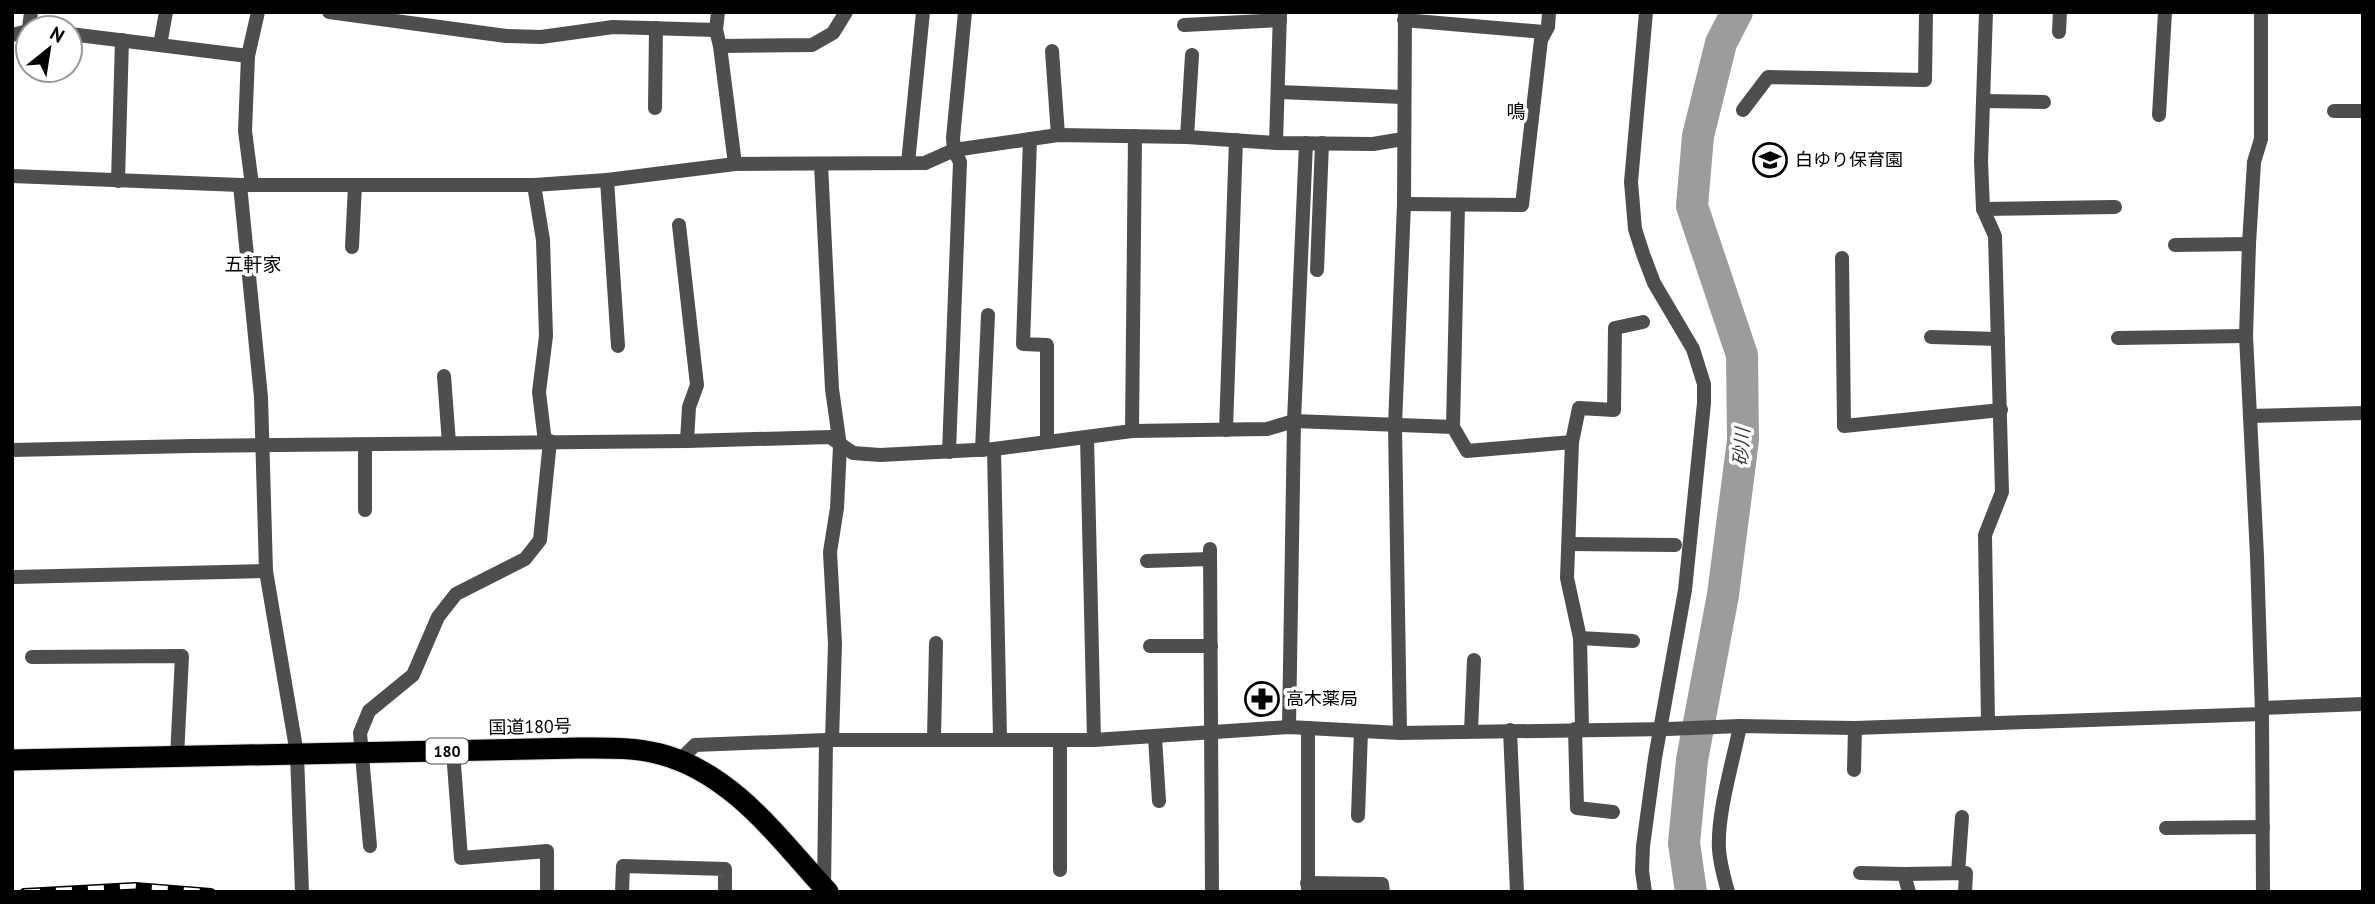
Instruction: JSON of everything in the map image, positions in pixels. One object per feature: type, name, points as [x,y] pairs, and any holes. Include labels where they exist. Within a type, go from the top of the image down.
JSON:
[{"type":"highway","name":"国道180号","points":[[12,760],[634,749],[680,760],[721,782],[738,796],[826,890]]},
{"type":"street","points":[[160,45],[166,12]]},
{"type":"street","points":[[258,12],[248,56],[246,185],[261,397],[266,571],[297,754],[302,892]]},
{"type":"street","points":[[329,12],[506,36],[541,37],[593,28],[716,30]]},
{"type":"street","points":[[718,12],[716,30],[735,164]]},
{"type":"street","points":[[720,46],[811,45],[833,33],[846,12]]},
{"type":"street","points":[[908,163],[923,12]]},
{"type":"street","points":[[949,452],[960,162],[954,150],[953,138],[965,12]]},
{"type":"street","points":[[1404,204],[1522,205],[1541,40],[1548,27],[1549,12]]},
{"type":"street","points":[[1645,892],[1643,846],[1655,758],[1664,729],[1685,590],[1704,403],[1704,384],[1696,357],[1654,283],[1635,229],[1631,182],[1646,12]]},
{"type":"street","points":[[1743,110],[1769,78],[1924,79],[1926,12]]},
{"type":"street","points":[[1986,12],[1981,161],[1983,209],[1995,236],[2002,492],[1985,535],[1988,723]]},
{"type":"street","points":[[2059,32],[2060,12]]},
{"type":"street","points":[[2159,114],[2165,12]]},
{"type":"street","points":[[2261,12],[2261,139],[2255,162],[2246,336],[2262,711],[2263,892]]},
{"type":"street","points":[[1184,25],[1280,16],[1276,143]]},
{"type":"street","points":[[1399,733],[1395,425],[1404,204],[1404,16],[1456,18],[1544,32]]},
{"type":"street","points":[[655,108],[656,27]]},
{"type":"street","points":[[84,36],[248,56]]},
{"type":"street","points":[[118,181],[122,40]]},
{"type":"street","points":[[1052,51],[1058,135]]},
{"type":"street","points":[[1187,137],[1192,55]]},
{"type":"street","points":[[1279,92],[1404,97]]},
{"type":"street","points":[[1983,101],[2044,102]]},
{"type":"street","points":[[2334,111],[2363,111]]},
{"type":"street","points":[[12,176],[246,185],[534,185],[607,180],[735,164],[925,163],[954,150],[1058,135],[1187,137],[1276,143],[1373,144],[1403,139]]},
{"type":"street","points":[[1132,431],[1135,136]]},
{"type":"street","points":[[1030,139],[1023,344],[1047,345],[1047,442]]},
{"type":"street","points":[[1226,430],[1236,140]]},
{"type":"street","points":[[1289,727],[1294,421],[1306,143]]},
{"type":"street","points":[[1317,270],[1322,143]]},
{"type":"street","points":[[821,164],[832,388],[840,446],[837,508],[830,552],[835,644],[829,740],[826,890]]},
{"type":"street","points":[[607,180],[618,346]]},
{"type":"street","points":[[352,247],[355,185]]},
{"type":"street","points":[[370,846],[360,733],[369,711],[413,675],[438,617],[456,594],[525,559],[540,540],[547,441],[539,392],[546,336],[543,240],[534,185]]},
{"type":"street","points":[[1458,205],[1453,427],[1467,451],[1572,442]]},
{"type":"street","points":[[1983,209],[2115,207]]},
{"type":"street","points":[[679,225],[697,386],[689,407],[687,441]]},
{"type":"street","points":[[2175,245],[2249,244]]},
{"type":"street","points":[[1842,258],[1844,426],[2001,411]]},
{"type":"street","points":[[988,315],[988,450],[1000,738]]},
{"type":"street","points":[[1614,812],[1577,808],[1580,638],[1567,578],[1572,442],[1578,408],[1614,410],[1615,328],[1643,322]]},
{"type":"street","points":[[2118,338],[2246,336]]},
{"type":"street","points":[[1931,337],[1998,339]]},
{"type":"street","points":[[443,376],[449,443]]},
{"type":"street","points":[[2250,416],[2363,413]]},
{"type":"street","points":[[12,450],[830,437],[853,453],[880,455],[988,450],[1132,431],[1267,429],[1294,421],[1453,427]]},
{"type":"street","points":[[1087,437],[1094,740]]},
{"type":"street","points":[[365,445],[365,510]]},
{"type":"street","points":[[1569,544],[1675,545]]},
{"type":"street","points":[[1147,561],[1210,554],[1212,892]]},
{"type":"street","points":[[15,577],[266,571]]},
{"type":"street","points":[[1580,638],[1633,641]]},
{"type":"street","points":[[934,739],[936,643]]},
{"type":"street","points":[[1150,646],[1211,646]]},
{"type":"street","points":[[32,657],[182,656],[177,757]]},
{"type":"street","points":[[1471,731],[1474,660]]},
{"type":"street","points":[[680,760],[695,745],[829,740],[1094,740],[1289,727],[1399,733],[1735,726],[1855,728],[2262,711],[2363,704]]},
{"type":"street","points":[[1728,892],[1721,869],[1719,848],[1735,726]]},
{"type":"street","points":[[1308,728],[1307,888],[1382,884],[1383,892]]},
{"type":"street","points":[[1854,770],[1855,728]]},
{"type":"street","points":[[1510,730],[1517,892]]},
{"type":"street","points":[[1358,816],[1361,731]]},
{"type":"street","points":[[1155,737],[1159,801]]},
{"type":"street","points":[[1060,740],[1060,870]]},
{"type":"street","points":[[453,751],[461,858],[547,851],[547,892]]},
{"type":"street","points":[[1958,873],[1962,817]]},
{"type":"street","points":[[2166,828],[2263,827]]},
{"type":"street","points":[[622,892],[623,866],[725,869],[725,892]]},
{"type":"street","points":[[1860,873],[1966,873],[1965,892]]},
{"type":"street","points":[[1904,874],[1909,892]]},
{"type":"waterway","name":"砂川","points":[[1691,892],[1684,843],[1692,760],[1723,595],[1743,440],[1742,355],[1692,206],[1698,136],[1721,43],[1737,12]]},
{"type":"railway","points":[[24,892],[135,886],[211,892]]},
{"type":"place","name":"白ゆり保育園","points":[[1770,160]]},
{"type":"place","name":"高木薬局","points":[[1262,699]]},
{"type":"district","name":"鳴","points":[[1516,111]]},
{"type":"district","name":"五軒家","points":[[253,264]]}]
